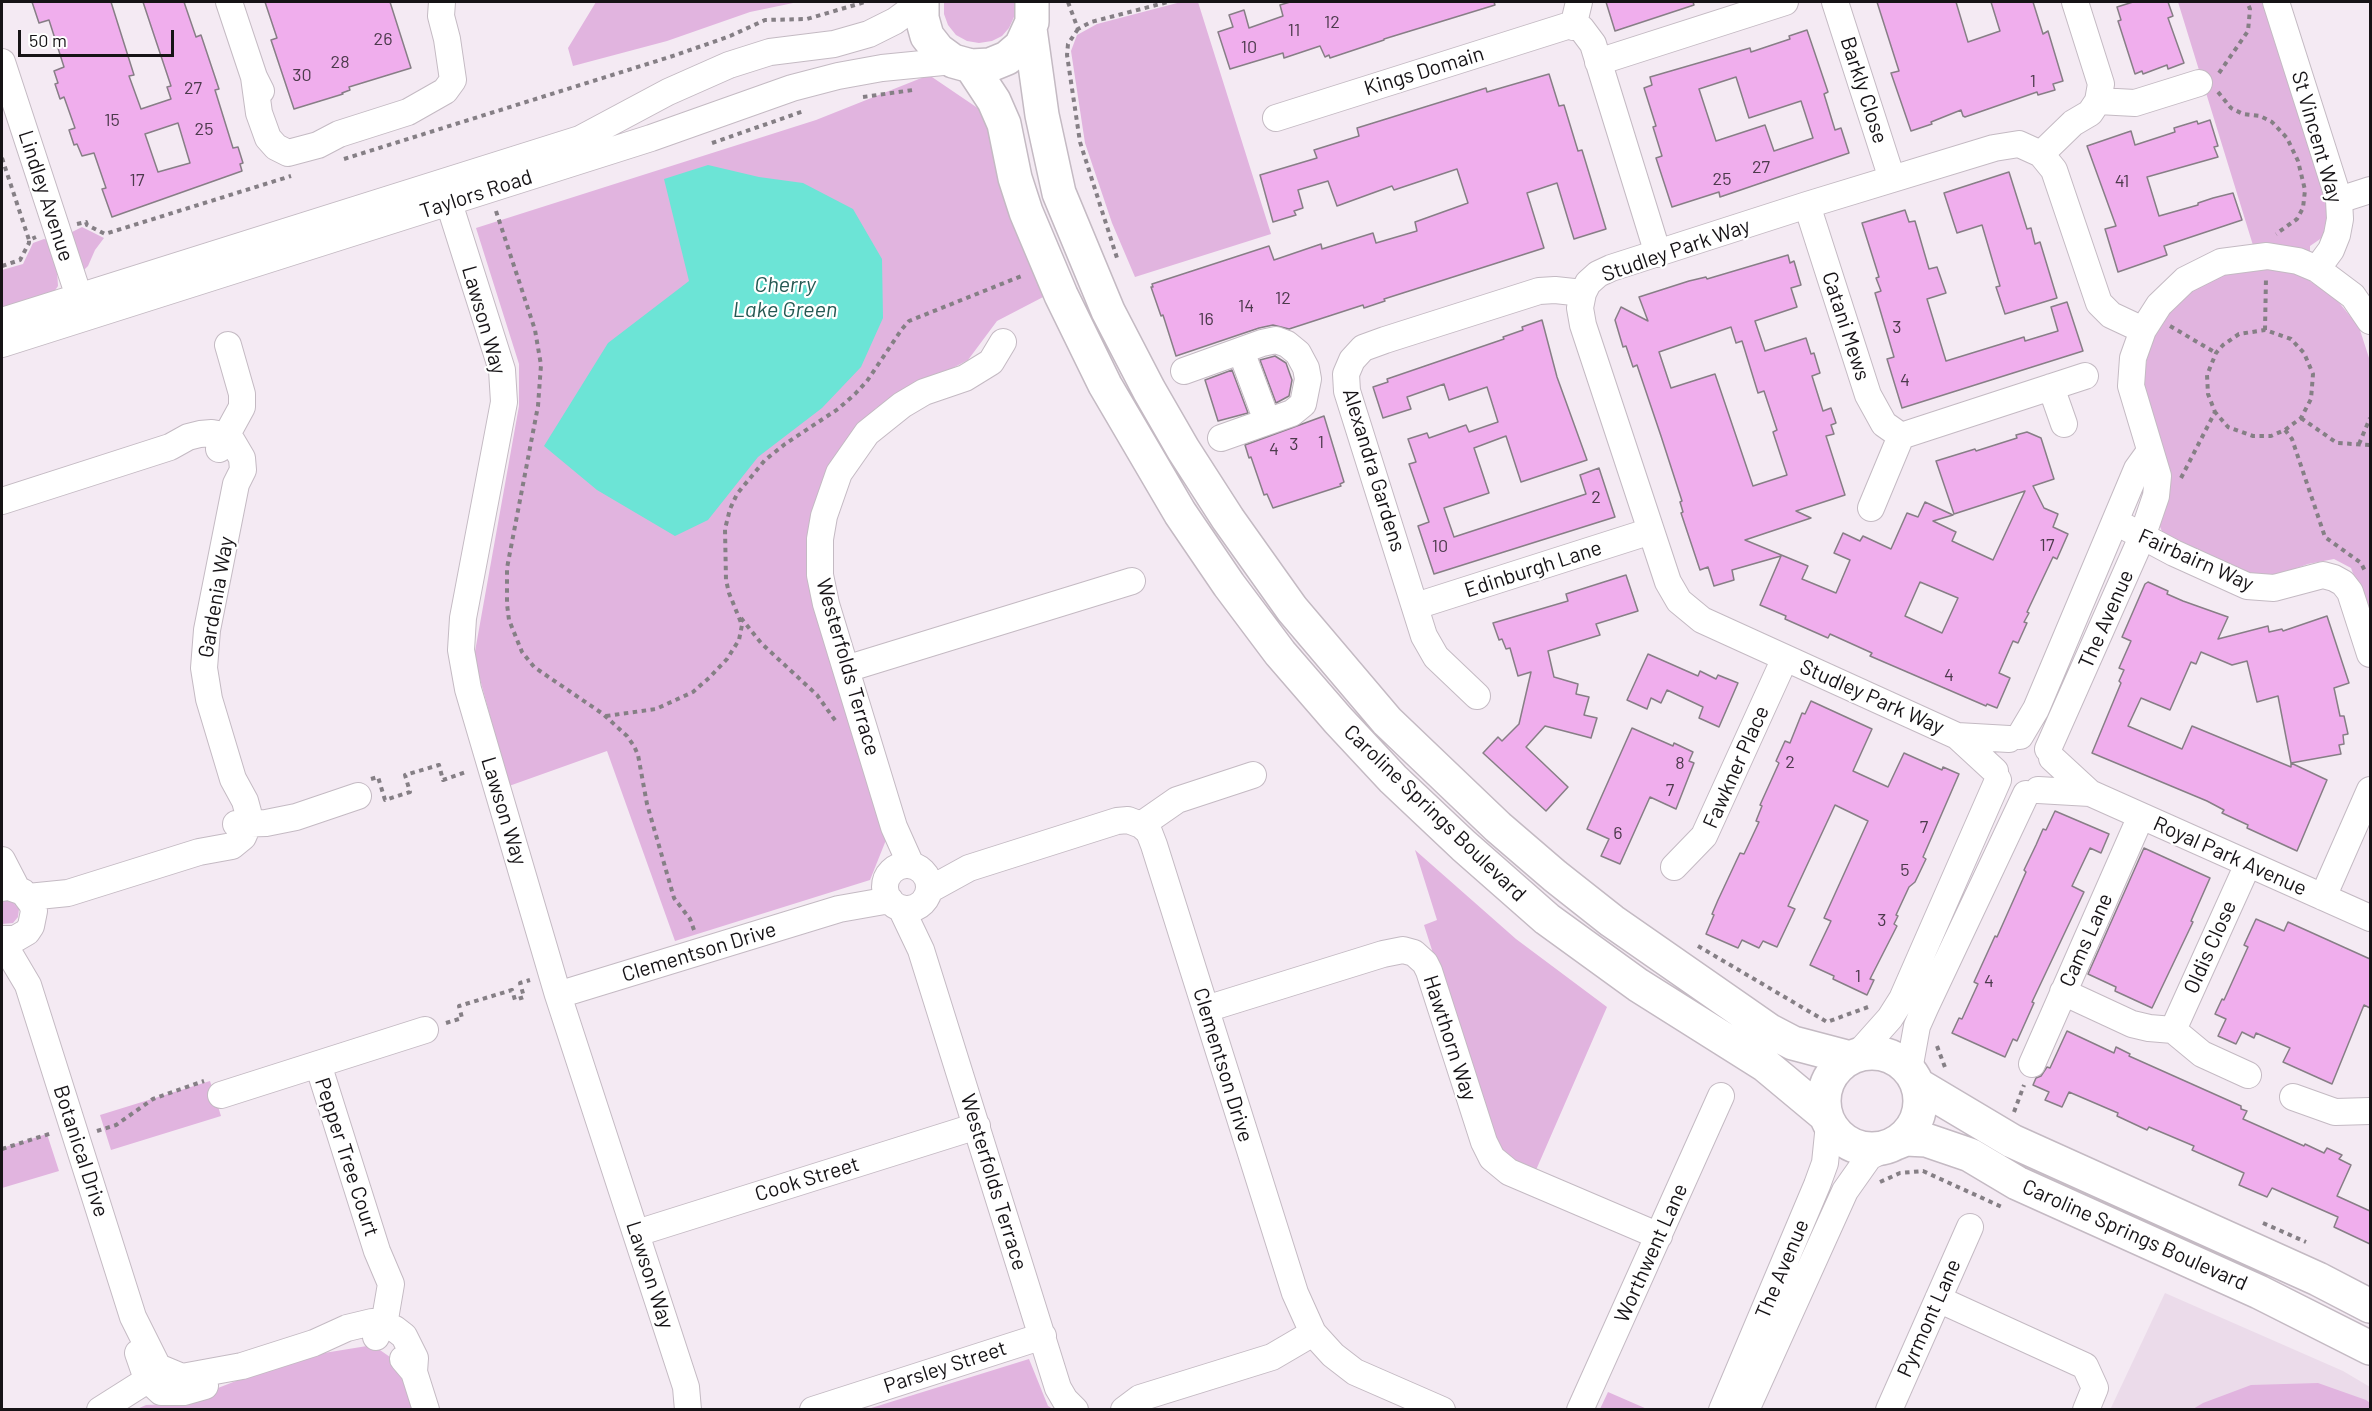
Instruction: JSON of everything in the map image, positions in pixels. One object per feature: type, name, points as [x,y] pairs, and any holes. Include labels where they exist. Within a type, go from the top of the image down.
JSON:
[{"type":"main road","name":"Caroline Springs Boulevard","points":[[922,2],[922,18],[927,36],[938,50],[962,64],[994,101],[1004,124],[1015,178],[1026,213],[1061,296],[1105,385],[1180,513],[1228,585],[1280,653],[1393,779],[1464,846],[1548,919],[1638,985],[1765,1065],[1827,1120]]},
{"type":"main road","points":[[962,64],[990,65],[1007,58],[1021,45],[1032,17],[1061,2]]},
{"type":"main road","name":"Caroline Springs Boulevard","points":[[1032,17],[1042,115],[1059,193],[1104,301],[1149,390],[1183,449],[1228,519],[1292,609],[1387,721],[1498,827],[1555,876],[1612,921],[1770,1031],[1793,1043],[1854,1057]]},
{"type":"main road","points":[[1871,1053],[1885,1055],[1898,1061],[1913,1078],[1920,1098],[1919,1112],[1915,1124],[1906,1135],[1891,1146],[1870,1150],[1853,1146],[1839,1138],[1827,1120],[1823,1102],[1828,1082],[1839,1066],[1854,1057],[1871,1053]]},
{"type":"main road","name":"Caroline Springs Boulevard","points":[[1913,1078],[2012,1141],[2318,1279],[2370,1306]]},
{"type":"main road","name":"Caroline Springs Boulevard","points":[[1891,1146],[1906,1139],[1926,1140],[1970,1155],[2017,1183],[2259,1292],[2370,1348]]},
{"type":"street","points":[[229,2],[254,77],[274,122],[285,135],[300,139],[339,134],[408,112],[449,87],[453,80],[441,16],[442,2]]},
{"type":"street","name":"Taylors Road","points":[[2,344],[82,307],[593,134],[668,92],[729,65],[770,52],[834,44],[868,34],[895,21],[922,2]]},
{"type":"street","points":[[1579,2],[1573,27],[1581,28],[1593,44],[1658,254]]},
{"type":"street","points":[[1598,62],[1785,2]]},
{"type":"street","name":"Barkly Close","points":[[1835,2],[1892,179]]},
{"type":"street","points":[[2075,2],[2101,84],[2098,101],[2090,113],[2073,123],[2041,154],[2054,170],[2099,303],[2111,315],[2148,323]]},
{"type":"street","name":"St Vincent Way","points":[[2276,2],[2339,200],[2340,219],[2337,235],[2331,250],[2317,269]]},
{"type":"street","name":"Kings Domain","points":[[1276,118],[1567,26],[1573,27]]},
{"type":"street","name":"Lindley Avenue","points":[[2,62],[82,307]]},
{"type":"street","name":"Taylors Road","points":[[2,321],[82,307],[452,213],[792,88],[882,68],[962,64]]},
{"type":"street","points":[[2098,101],[2135,103],[2211,82]]},
{"type":"street","name":"Studley Park Way","points":[[1996,776],[1957,736],[1702,620],[1680,601],[1668,582],[1583,326],[1580,308],[1588,282],[1598,274],[1807,205],[1994,148],[2019,144],[2041,154]]},
{"type":"street","points":[[2339,200],[2370,190]]},
{"type":"street","name":"Catani Mews","points":[[1807,205],[1868,395],[1884,424],[1901,436]]},
{"type":"street","name":"Lawson Way","points":[[452,213],[502,370],[504,402],[463,618],[461,650],[468,689],[558,995],[686,1387],[688,1410]]},
{"type":"street","name":"The Avenue","points":[[2050,753],[2142,537],[2156,496],[2158,476],[2131,386],[2133,358],[2148,323],[2159,305],[2185,280],[2221,262],[2267,256],[2298,261],[2317,269],[2353,296],[2370,321]]},
{"type":"street","name":"Alexandra Gardens","points":[[1477,696],[1436,657],[1424,636],[1347,391],[1346,374],[1352,360],[1363,348],[1382,341],[1539,291],[1583,293]]},
{"type":"street","points":[[1184,371],[1276,340],[1287,344],[1298,353],[1307,372],[1306,395],[1303,404],[1292,413],[1221,438]]},
{"type":"street","name":"Westerfolds Terrace","points":[[1003,342],[991,362],[965,378],[924,392],[902,405],[880,421],[853,451],[839,474],[824,516],[820,539],[820,575],[826,604],[894,827],[921,950],[1058,1388],[1075,1410]]},
{"type":"street","points":[[2,501],[170,447],[200,434],[212,433],[223,443],[242,407],[242,394],[228,345]]},
{"type":"street","points":[[1241,351],[1267,421]]},
{"type":"street","points":[[1307,372],[1346,374]]},
{"type":"street","points":[[1871,508],[1901,436],[2085,376]]},
{"type":"street","points":[[2051,387],[2064,424]]},
{"type":"street","name":"Gardenia Way","points":[[223,443],[232,441],[242,458],[243,470],[236,483],[207,630],[204,668],[208,699],[233,779],[245,801],[248,812],[242,824]]},
{"type":"street","name":"The Avenue","points":[[2014,737],[2036,709],[2137,469],[2150,451]]},
{"type":"street","name":"Fairbairn Way","points":[[2116,522],[2142,537],[2247,586],[2274,588],[2323,575],[2334,578],[2343,583],[2350,592],[2370,654]]},
{"type":"street","name":"Edinburgh Lane","points":[[1416,606],[1651,531]]},
{"type":"street","points":[[846,669],[1132,581]]},
{"type":"street","name":"Fawkner Place","points":[[1674,867],[1704,836],[1785,658]]},
{"type":"street","name":"Studley Park Way","points":[[1957,736],[2014,737]]},
{"type":"street","points":[[1854,1057],[1893,1013],[1902,999],[1996,776],[1997,753],[2014,737],[2036,738],[2050,753],[2050,776],[2032,792],[1917,1026],[1913,1078]]},
{"type":"street","name":"Royal Park Avenue","points":[[2050,753],[2090,793],[2370,918]]},
{"type":"street","points":[[1141,825],[1177,800],[1253,774]]},
{"type":"street","points":[[1996,776],[2010,791],[2032,792]]},
{"type":"street","points":[[2323,897],[2370,790]]},
{"type":"street","name":"Royal Park Avenue","points":[[2032,792],[2090,793]]},
{"type":"street","points":[[2,940],[15,939],[21,905],[68,893],[199,852],[222,849],[237,843],[243,837],[242,824],[266,823],[296,817],[358,796]]},
{"type":"street","name":"Cams Lane","points":[[2032,1064],[2141,816]]},
{"type":"street","name":"Clementson Drive","points":[[558,995],[1117,821],[1128,820],[1141,825],[1149,832],[1154,845],[1295,1293],[1313,1333],[1333,1355],[1355,1372],[1406,1402],[1442,1410]]},
{"type":"street","name":"Botanical Drive","points":[[2,860],[21,905],[28,985]]},
{"type":"street","name":"Oldis Close","points":[[2173,1030],[2248,864]]},
{"type":"street","name":"Botanical Drive","points":[[2,940],[28,985],[133,1317],[153,1359],[155,1379]]},
{"type":"street","name":"Hawthorn Way","points":[[1206,1010],[1383,954],[1403,950],[1414,953],[1425,963],[1429,971],[1484,1142],[1492,1158],[1509,1172],[1659,1236]]},
{"type":"street","points":[[2062,992],[2132,1024],[2173,1030],[2202,1054],[2248,1075]]},
{"type":"street","name":"Pepper Tree Court","points":[[221,1095],[424,1030]]},
{"type":"street","name":"Pepper Tree Court","points":[[318,1064],[377,1251],[391,1284],[378,1328]]},
{"type":"street","name":"Worthwent Lane","points":[[1580,1410],[1721,1096]]},
{"type":"street","points":[[2293,1097],[2335,1112],[2370,1111]]},
{"type":"street","name":"The Avenue","points":[[1722,1410],[1825,1163],[1827,1120]]},
{"type":"street","name":"Cook Street","points":[[637,1233],[977,1126]]},
{"type":"street","name":"The Avenue","points":[[1746,1410],[1845,1191],[1869,1157],[1891,1146]]},
{"type":"street","name":"Pyrmont Lane","points":[[1889,1410],[1970,1227]]},
{"type":"street","points":[[1938,1299],[2085,1366],[2095,1388],[2086,1410]]},
{"type":"street","points":[[100,1410],[155,1379],[182,1377],[242,1366],[314,1343],[378,1328],[414,1372],[426,1410]]},
{"type":"street","points":[[1124,1410],[1140,1398],[1272,1357],[1313,1333]]},
{"type":"street","name":"Parsley Street","points":[[813,1410],[1043,1336]]},
{"type":"street","points":[[112,1410],[134,1405],[144,1398],[155,1379]]},
{"type":"path","points":[[334,162],[676,55],[730,36],[765,20],[807,19],[866,2]]},
{"type":"path","points":[[1068,2],[1078,29]]},
{"type":"path","points":[[1119,264],[1080,142],[1067,55],[1068,44],[1078,29],[1091,22],[1168,2]]},
{"type":"path","points":[[2247,2],[2250,9],[2248,31],[2211,82],[2231,108],[2243,114],[2259,116],[2272,122],[2286,138],[2298,161],[2305,190],[2303,208],[2297,219],[2277,234],[2267,233],[2265,330]]},
{"type":"path","points":[[855,98],[914,90]]},
{"type":"path","points":[[708,144],[811,108]]},
{"type":"path","points":[[2,158],[29,240],[20,260],[2,266]]},
{"type":"path","points":[[29,240],[86,222],[87,225],[105,234],[300,173]]},
{"type":"path","points":[[452,213],[496,211],[507,207]]},
{"type":"path","points":[[496,211],[535,330],[541,365],[538,406],[507,568],[509,620],[522,652],[534,667],[606,716],[627,736],[638,755],[646,804],[675,898],[690,919],[701,950]]},
{"type":"path","points":[[606,716],[627,715],[674,703],[693,692],[710,678],[739,640],[742,625],[726,580],[725,529],[730,509],[750,476],[784,444],[822,420],[855,394],[867,381],[909,321],[1024,275],[1019,266]]},
{"type":"path","points":[[2148,323],[2216,353]]},
{"type":"path","points":[[2265,330],[2290,339],[2304,352],[2313,374],[2311,399],[2301,418],[2285,430],[2271,436],[2253,436],[2228,427],[2215,412],[2208,394],[2207,375],[2216,353],[2223,345],[2239,334],[2265,330]]},
{"type":"path","points":[[2178,484],[2215,412]]},
{"type":"path","points":[[2301,418],[2337,443],[2370,445]]},
{"type":"path","points":[[2359,444],[2370,418]]},
{"type":"path","points":[[2285,430],[2292,439],[2325,537],[2361,563],[2369,579]]},
{"type":"path","points":[[358,796],[354,784],[378,777],[385,800],[410,792],[405,775],[439,765],[443,780],[466,772]]},
{"type":"path","points":[[1693,943],[1827,1022],[1870,1007],[1881,1012],[1893,1013]]},
{"type":"path","points":[[424,1030],[462,1018],[459,1006],[512,990],[515,1000],[524,997],[520,983],[531,980]]},
{"type":"path","points":[[1917,1026],[1935,1039],[1948,1075]]},
{"type":"path","points":[[2003,1108],[2013,1112],[2032,1064]]},
{"type":"path","points":[[2,1149],[74,1126]]},
{"type":"shaded area","points":[[596,2],[798,2],[750,12],[667,41],[573,66],[568,48]]},
{"type":"shaded area","points":[[944,2],[1015,2],[1014,17],[1002,36],[992,41],[979,43],[967,41],[956,35],[948,25],[944,14]]},
{"type":"shaded area","points":[[1181,2],[1198,2],[1271,234],[1135,277],[1112,223],[1085,143],[1071,51],[1077,35],[1097,24]]},
{"type":"shaded area","points":[[2178,2],[2262,2],[2325,200],[2329,225],[2326,235],[2310,246],[2310,281],[2337,300],[2359,327],[2370,361],[2370,620],[2351,568],[2334,559],[2308,564],[2272,577],[2258,578],[2165,538],[2156,518],[2144,374],[2150,345],[2165,316],[2192,289],[2225,273],[2260,268]]},
{"type":"shaded area","points":[[929,75],[985,113],[1047,295],[997,321],[968,360],[876,408],[826,474],[806,555],[886,840],[870,880],[675,941],[607,751],[509,786],[474,657],[519,406],[519,364],[476,228],[816,120]]},
{"type":"shaded area","points":[[82,227],[104,238],[84,270],[70,233]]},
{"type":"shaded area","points":[[48,240],[57,270],[58,286],[54,292],[2,315],[2,270],[23,264],[33,243]]},
{"type":"shaded area","points":[[1415,850],[1516,939],[1607,1007],[1536,1170],[1516,1162],[1505,1154],[1490,1132],[1424,925],[1437,920]]},
{"type":"shaded area","points":[[11,900],[19,909],[18,917],[13,923],[2,924],[2,901]]},
{"type":"shaded area","points":[[210,1081],[221,1116],[111,1150],[100,1115]]},
{"type":"shaded area","points":[[47,1134],[59,1171],[2,1188],[2,1148]]},
{"type":"shaded area","points":[[2165,1293],[2343,1371],[2370,1387],[2370,1409],[2110,1410]]},
{"type":"shaded area","points":[[367,1346],[377,1348],[390,1357],[406,1386],[414,1410],[135,1410],[146,1405],[177,1404],[241,1379],[324,1353]]},
{"type":"shaded area","points":[[1029,1359],[1048,1406],[1053,1409],[868,1409]]},
{"type":"shaded area","points":[[2318,1383],[2366,1400],[2370,1403],[2370,1409],[2193,1409],[2251,1385]]},
{"type":"shaded area","points":[[1608,1392],[1647,1409],[1600,1409]]},
{"type":"water","name":"Cherry Lake Green","points":[[708,165],[759,177],[803,183],[853,209],[882,259],[883,318],[861,367],[822,408],[758,457],[708,520],[675,536],[597,490],[544,446],[608,343],[689,281],[664,179]]},
{"type":"building","points":[[32,2],[111,2],[134,75],[129,76],[141,109],[171,99],[167,87],[171,86],[143,2],[184,2],[196,37],[201,35],[219,89],[215,90],[233,148],[238,147],[243,163],[240,164],[242,171],[112,217],[102,189],[106,188],[94,153],[82,156],[77,144],[74,145],[69,130],[75,128],[64,97],[60,99],[55,84],[58,83],[54,71],[64,67],[49,20],[39,23]],"holes":[[[178,123],[190,163],[158,172],[145,134]]]},
{"type":"building","points":[[265,2],[390,2],[411,68],[349,87],[350,90],[343,94],[294,109],[271,40],[277,38]]},
{"type":"building","points":[[1290,2],[1494,2],[1495,5],[1330,58],[1329,55],[1325,57],[1320,46],[1284,58],[1283,53],[1230,69],[1218,32],[1233,27],[1229,15],[1244,10],[1249,28],[1283,16],[1280,5]]},
{"type":"building","points":[[1606,2],[1693,2],[1694,5],[1615,31]]},
{"type":"building","points":[[1877,2],[1956,2],[1968,42],[2000,31],[1991,2],[2033,2],[2043,34],[2048,31],[2063,81],[2053,84],[2055,90],[2038,95],[2037,92],[1965,117],[1961,110],[1911,131],[1891,73],[1899,71]]},
{"type":"building","points":[[2133,2],[2168,2],[2173,16],[2168,18],[2184,63],[2168,69],[2167,65],[2143,74],[2142,71],[2135,74],[2118,21],[2121,20],[2117,7]]},
{"type":"building","points":[[1807,30],[1828,92],[1824,94],[1835,130],[1841,128],[1849,153],[1720,197],[1719,192],[1672,207],[1656,158],[1662,156],[1653,127],[1656,126],[1644,88],[1652,85],[1650,77],[1750,48],[1751,52],[1790,39],[1789,36]],"holes":[[[1736,77],[1749,118],[1801,101],[1813,138],[1774,151],[1765,125],[1716,141],[1699,89]]]},
{"type":"building","points":[[1549,74],[1559,106],[1564,105],[1578,151],[1582,150],[1606,229],[1574,239],[1557,183],[1527,193],[1544,248],[1384,299],[1385,301],[1364,308],[1363,305],[1289,329],[1273,325],[1259,328],[1176,356],[1151,287],[1153,287],[1152,284],[1269,246],[1274,260],[1321,244],[1322,249],[1373,233],[1376,243],[1417,231],[1415,222],[1468,203],[1457,169],[1394,190],[1392,186],[1337,206],[1328,181],[1298,190],[1303,208],[1294,211],[1296,215],[1273,222],[1260,175],[1317,158],[1314,150],[1359,136],[1357,128],[1486,88],[1487,92]]},
{"type":"building","points":[[2210,120],[2218,146],[2214,147],[2218,157],[2147,177],[2159,216],[2233,193],[2242,220],[2164,246],[2167,255],[2118,272],[2105,229],[2116,226],[2087,146],[2131,131],[2135,145],[2175,132],[2174,128],[2197,121],[2198,124]]},
{"type":"building","points":[[2009,172],[2027,229],[2031,228],[2035,244],[2040,242],[2057,298],[2005,314],[1996,287],[2000,286],[1982,225],[1957,233],[1944,193]]},
{"type":"building","points":[[1905,210],[1909,222],[1915,221],[1929,269],[1937,267],[1946,293],[1927,299],[1946,361],[2024,337],[2025,341],[2058,331],[2051,307],[2067,302],[2083,351],[1902,408],[1887,359],[1894,357],[1875,293],[1881,291],[1876,278],[1879,277],[1862,223]]},
{"type":"building","points":[[1788,255],[1790,263],[1794,261],[1801,285],[1791,288],[1797,307],[1755,321],[1765,351],[1806,338],[1811,354],[1814,353],[1820,373],[1812,376],[1823,411],[1831,408],[1836,423],[1831,425],[1834,434],[1826,436],[1845,495],[1796,511],[1811,518],[1745,540],[1808,566],[1802,579],[1836,593],[1850,560],[1834,553],[1843,533],[1860,541],[1863,536],[1891,549],[1907,513],[1918,517],[1925,502],[1953,515],[1933,521],[1956,532],[1952,541],[1993,560],[2025,491],[1954,514],[1936,461],[2017,438],[2016,435],[2027,432],[2041,438],[2054,479],[2033,486],[2044,508],[2058,514],[2053,527],[2068,534],[2057,559],[2053,557],[2027,612],[2029,613],[2024,622],[2027,623],[2018,643],[2013,641],[1999,673],[2010,678],[1997,708],[1987,704],[1986,706],[1870,656],[1872,653],[1830,634],[1828,638],[1760,605],[1781,556],[1732,570],[1734,580],[1714,586],[1708,567],[1700,570],[1681,513],[1683,512],[1680,502],[1682,501],[1637,365],[1633,367],[1626,346],[1623,347],[1615,320],[1621,307],[1648,321],[1639,297],[1689,281],[1706,277],[1707,279]],"holes":[[[1731,327],[1736,343],[1742,341],[1758,393],[1764,391],[1777,430],[1773,432],[1787,475],[1753,486],[1715,374],[1671,388],[1659,352]],[[1920,582],[1958,598],[1942,633],[1905,616]]]},
{"type":"building","points":[[1542,320],[1557,377],[1587,460],[1521,482],[1506,436],[1474,448],[1489,493],[1444,508],[1454,537],[1586,494],[1580,475],[1599,468],[1615,517],[1434,574],[1418,526],[1429,522],[1409,464],[1416,462],[1408,439],[1427,433],[1429,438],[1466,425],[1469,432],[1498,422],[1487,387],[1449,400],[1444,384],[1407,397],[1411,409],[1383,418],[1373,387],[1388,382],[1387,379],[1504,339],[1503,337],[1523,330],[1522,327]]},
{"type":"building","points":[[1275,356],[1286,363],[1292,380],[1289,396],[1276,403],[1260,360]]},
{"type":"building","points":[[1232,370],[1248,413],[1218,421],[1205,380]]},
{"type":"building","points":[[1324,416],[1344,482],[1340,484],[1341,486],[1273,508],[1267,494],[1264,495],[1245,445]]},
{"type":"building","points":[[1626,575],[1638,611],[1596,624],[1600,635],[1548,651],[1554,677],[1578,684],[1576,694],[1589,697],[1584,715],[1597,718],[1591,738],[1545,726],[1526,747],[1568,787],[1546,811],[1483,753],[1498,737],[1502,741],[1519,724],[1531,672],[1518,676],[1510,648],[1506,649],[1502,639],[1499,640],[1493,623],[1568,601],[1566,594]]},
{"type":"building","points":[[2148,582],[2183,601],[2228,617],[2218,639],[2268,626],[2269,632],[2282,629],[2283,631],[2327,616],[2349,683],[2334,688],[2340,716],[2344,716],[2348,734],[2343,735],[2344,744],[2339,745],[2341,754],[2291,763],[2327,780],[2297,851],[2247,828],[2248,825],[2222,813],[2224,810],[2207,801],[2092,753],[2121,683],[2119,681],[2124,670],[2119,668],[2131,641],[2122,637],[2145,584]],"holes":[[[2201,652],[2232,665],[2247,661],[2257,702],[2278,696],[2291,767],[2192,726],[2182,749],[2128,726],[2141,698],[2170,710],[2191,662],[2196,664]]]},
{"type":"building","points":[[1648,654],[1698,676],[1700,671],[1716,679],[1718,675],[1738,683],[1719,727],[1699,718],[1703,707],[1667,690],[1661,703],[1651,698],[1647,709],[1627,700]]},
{"type":"building","points":[[1811,701],[1872,729],[1853,771],[1888,787],[1904,753],[1942,770],[1943,767],[1959,774],[1923,857],[1926,859],[1896,915],[1898,916],[1894,924],[1897,926],[1870,979],[1874,980],[1867,995],[1810,965],[1831,921],[1824,918],[1868,821],[1835,805],[1788,906],[1795,909],[1777,947],[1763,941],[1759,948],[1742,940],[1738,948],[1706,934],[1714,915],[1712,914],[1740,853],[1744,854],[1759,822],[1756,821],[1762,806],[1760,805],[1779,763],[1776,761],[1785,741],[1790,743],[1802,713],[1805,714]]},
{"type":"building","points":[[1632,728],[1693,752],[1689,761],[1694,763],[1676,809],[1650,797],[1620,864],[1601,856],[1609,839],[1587,829]]},
{"type":"building","points":[[2055,811],[2109,834],[2101,853],[2090,848],[2072,886],[2084,892],[2032,1002],[2034,1003],[2017,1041],[2013,1039],[2005,1057],[1952,1033],[1959,1018],[1962,1019],[1978,984],[1974,982],[1995,936],[1997,937],[2043,829],[2046,830]]},
{"type":"building","points":[[2144,848],[2210,878],[2191,921],[2193,922],[2152,1008],[2115,991],[2116,987],[2088,974]]},
{"type":"building","points":[[2256,919],[2284,931],[2288,922],[2370,959],[2370,1008],[2364,1005],[2332,1084],[2283,1062],[2290,1048],[2256,1033],[2254,1038],[2242,1032],[2236,1044],[2218,1036],[2226,1019],[2215,1014],[2222,999],[2224,1000],[2248,947],[2244,945]]},
{"type":"building","points":[[2067,1031],[2114,1053],[2116,1047],[2130,1054],[2129,1056],[2241,1106],[2241,1109],[2247,1111],[2243,1119],[2304,1146],[2305,1144],[2324,1153],[2327,1148],[2342,1155],[2339,1159],[2351,1165],[2337,1196],[2370,1211],[2370,1244],[2334,1227],[2338,1217],[2272,1188],[2267,1197],[2239,1185],[2244,1173],[2192,1150],[2194,1146],[2149,1127],[2147,1130],[2117,1116],[2118,1113],[2069,1092],[2062,1107],[2045,1100],[2049,1092],[2033,1085],[2036,1078],[2041,1076],[2047,1067],[2050,1068]]}]
